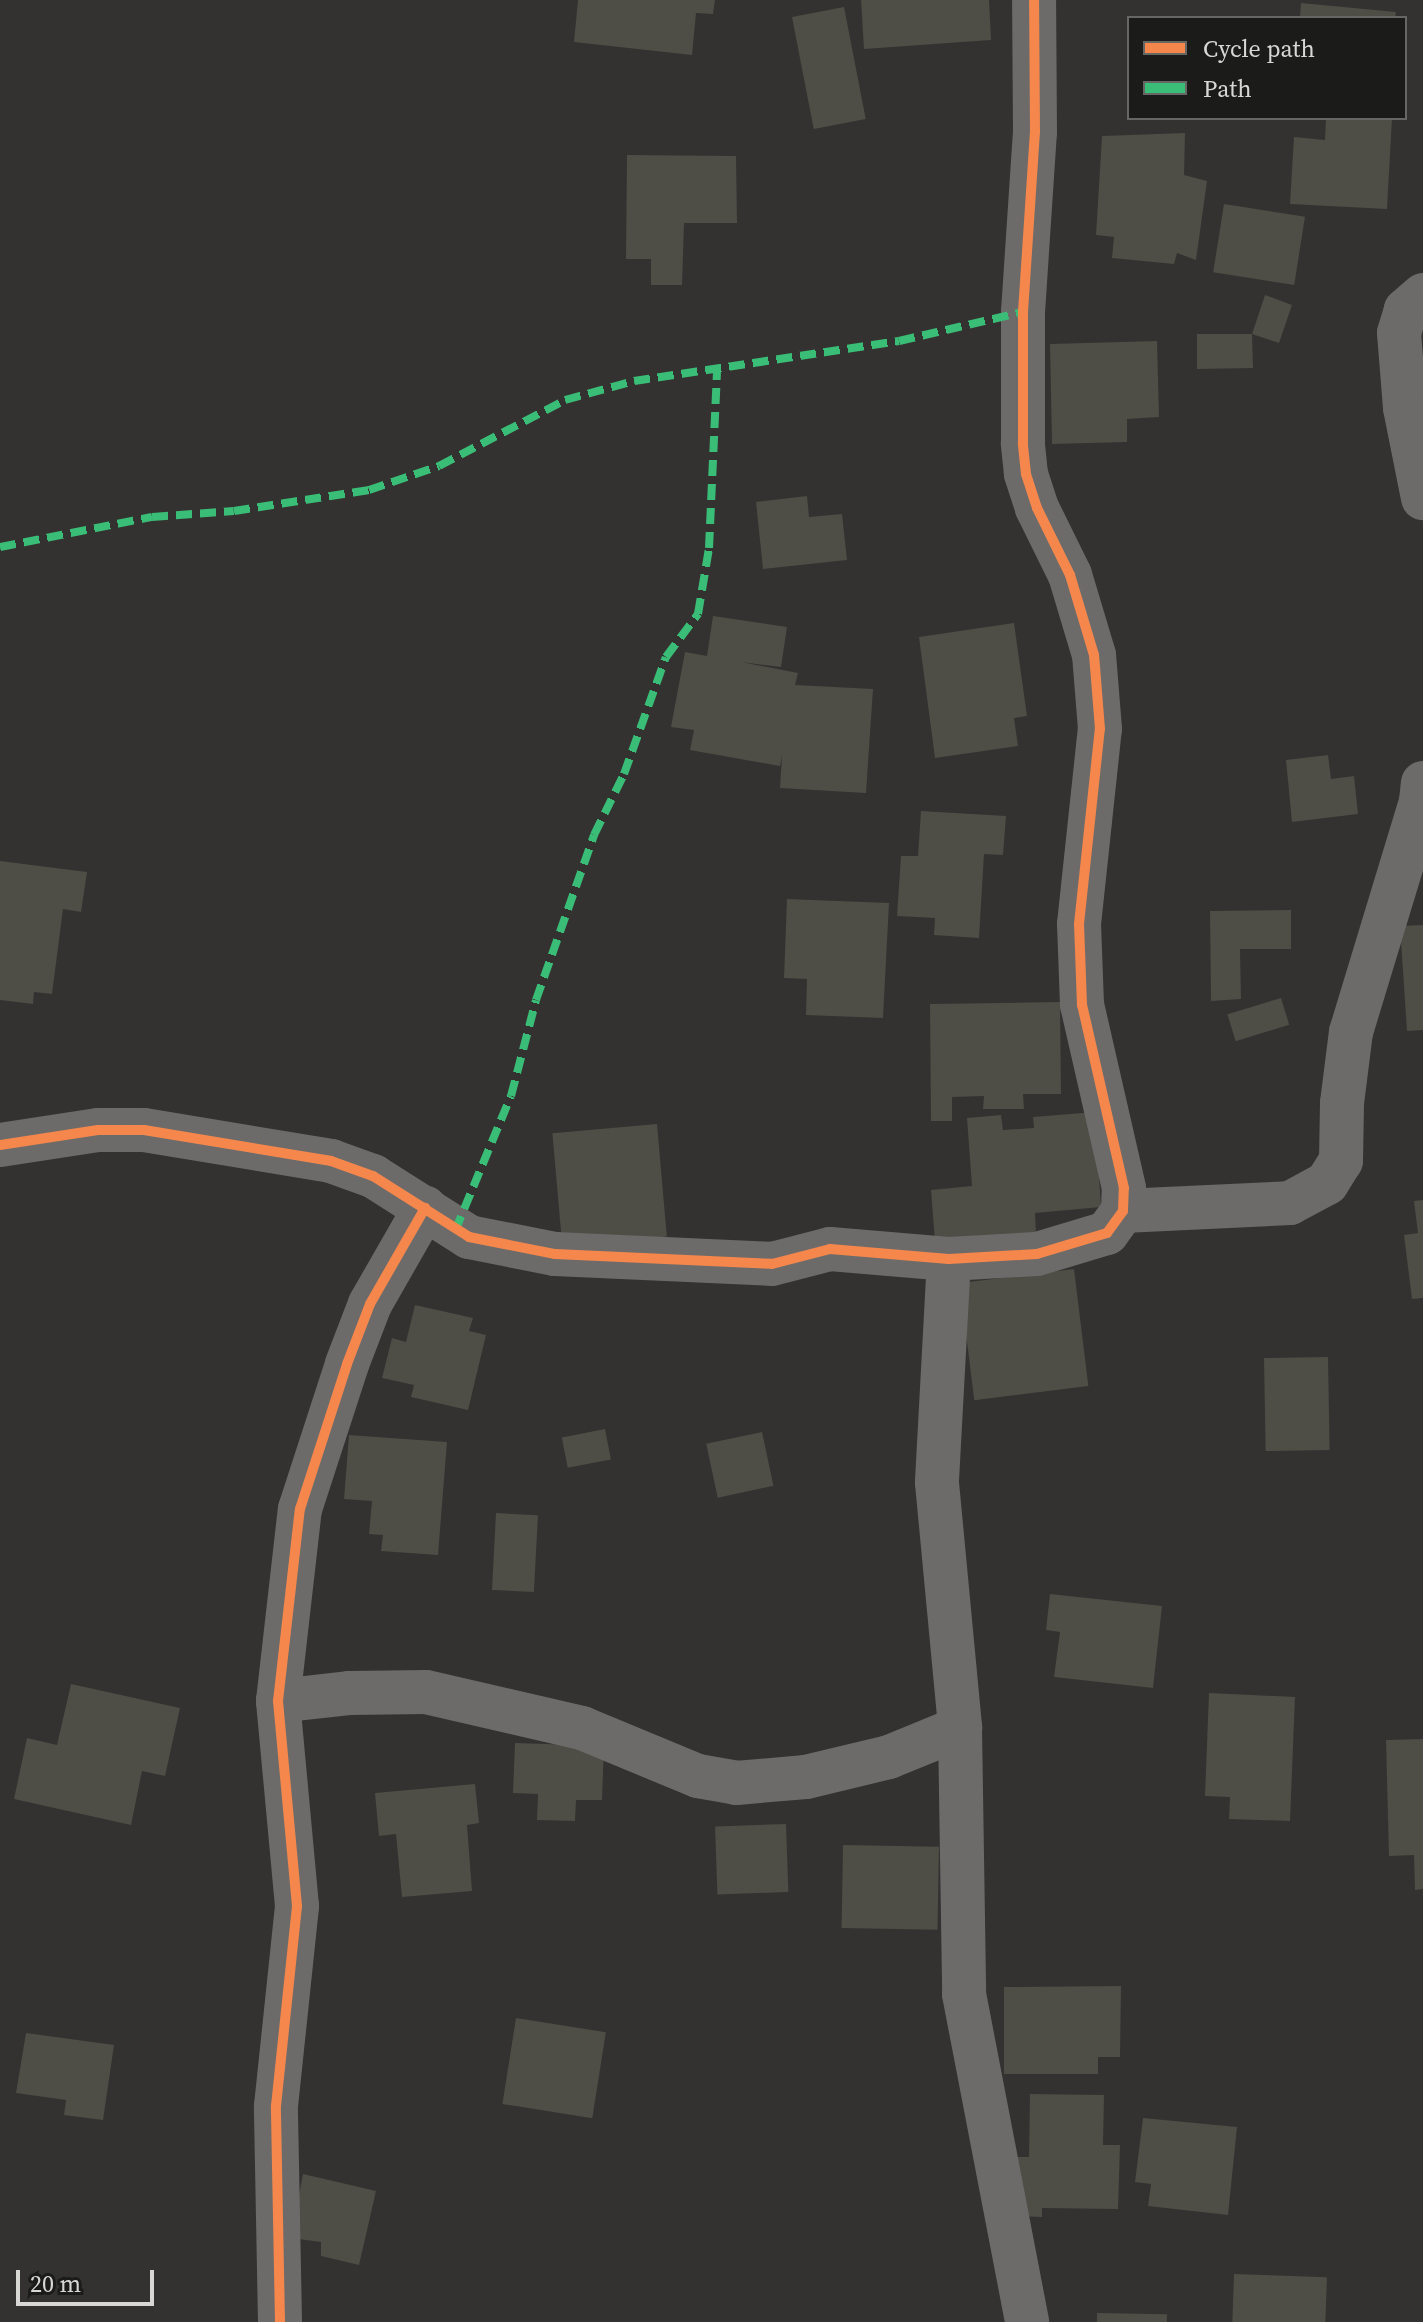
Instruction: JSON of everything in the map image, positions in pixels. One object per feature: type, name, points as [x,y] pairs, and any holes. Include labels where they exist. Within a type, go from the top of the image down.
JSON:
[{"type":"street","points":[[0,1145],[98,1130],[144,1130],[331,1161],[373,1176],[469,1237],[555,1254],[772,1264],[830,1249],[949,1259],[1037,1254],[1107,1233],[1123,1211],[1124,1188],[1082,1005],[1079,924],[1100,729],[1094,655],[1070,575],[1037,508],[1026,474],[1023,443],[1023,312],[1035,132],[1034,0]]},
{"type":"street","points":[[1423,295],[1406,310],[1399,333],[1405,408],[1423,498]]},
{"type":"street","points":[[1123,1211],[1290,1203],[1327,1183],[1341,1161],[1342,1103],[1351,1032],[1421,801],[1423,783]]},
{"type":"street","points":[[280,2322],[276,2106],[297,1906],[278,1701],[300,1509],[370,1304],[425,1208]]},
{"type":"street","points":[[949,1259],[937,1483],[960,1728],[964,1994],[1027,2322]]},
{"type":"street","points":[[278,1701],[349,1693],[426,1692],[582,1728],[644,1750],[698,1776],[736,1783],[806,1777],[889,1757],[960,1728]]},
{"type":"building","points":[[578,0],[715,0],[713,14],[696,13],[692,55],[574,42]]},
{"type":"building","points":[[861,0],[989,0],[991,40],[864,49]]},
{"type":"building","points":[[1301,3],[1396,12],[1395,16],[1300,16]]},
{"type":"building","points":[[844,7],[866,119],[814,129],[792,17]]},
{"type":"building","points":[[1326,120],[1392,120],[1387,209],[1290,204],[1294,137],[1325,140]]},
{"type":"building","points":[[1185,133],[1184,175],[1207,181],[1196,260],[1177,253],[1174,264],[1112,258],[1114,237],[1096,235],[1102,136]]},
{"type":"building","points":[[627,155],[736,156],[737,223],[684,223],[682,285],[651,285],[651,259],[626,259]]},
{"type":"building","points":[[1224,204],[1305,217],[1294,285],[1213,272]]},
{"type":"building","points":[[1265,295],[1292,305],[1279,343],[1252,334]]},
{"type":"building","points":[[1197,334],[1252,334],[1253,368],[1197,369]]},
{"type":"building","points":[[1157,341],[1159,417],[1127,419],[1127,442],[1052,444],[1050,344]]},
{"type":"building","points":[[807,496],[809,517],[842,514],[847,560],[763,569],[756,502]]},
{"type":"building","points":[[713,616],[787,627],[781,667],[741,662],[798,673],[795,685],[873,689],[866,793],[780,788],[782,755],[780,766],[690,750],[694,730],[671,727],[685,652],[707,656]]},
{"type":"building","points":[[1014,623],[1027,716],[1014,718],[1018,746],[935,758],[919,637]]},
{"type":"building","points":[[1328,755],[1331,779],[1354,776],[1358,814],[1292,822],[1286,760]]},
{"type":"building","points":[[921,811],[1006,816],[1003,855],[984,854],[979,938],[934,935],[935,918],[897,916],[901,856],[918,856]]},
{"type":"building","points":[[0,861],[87,872],[81,912],[63,909],[52,994],[34,992],[33,1004],[0,1000]]},
{"type":"building","points":[[787,899],[889,903],[883,1018],[806,1015],[807,979],[784,978]]},
{"type":"building","points":[[1291,910],[1291,949],[1240,949],[1241,999],[1211,1001],[1210,911]]},
{"type":"building","points":[[1423,925],[1423,1030],[1407,1031],[1400,926]]},
{"type":"building","points":[[1281,998],[1289,1025],[1236,1041],[1227,1014]]},
{"type":"building","points":[[1060,1002],[1061,1094],[1023,1094],[1024,1109],[983,1109],[984,1096],[952,1097],[952,1121],[931,1121],[930,1004]]},
{"type":"building","points":[[1095,1112],[1101,1207],[1035,1213],[1036,1234],[935,1242],[931,1190],[972,1186],[967,1118],[1001,1115],[1003,1130],[1034,1128],[1033,1117]]},
{"type":"building","points":[[657,1124],[667,1237],[562,1246],[552,1133]]},
{"type":"building","points":[[1423,1200],[1423,1298],[1412,1299],[1404,1235],[1418,1233],[1414,1201]]},
{"type":"building","points":[[1074,1269],[1088,1386],[974,1400],[960,1283]]},
{"type":"building","points":[[415,1305],[473,1318],[469,1331],[486,1335],[468,1410],[411,1397],[414,1385],[382,1378],[392,1338],[406,1342]]},
{"type":"building","points":[[1328,1357],[1330,1450],[1266,1451],[1264,1358]]},
{"type":"building","points":[[605,1429],[611,1459],[568,1468],[562,1437]]},
{"type":"building","points":[[762,1432],[773,1486],[718,1498],[706,1444]]},
{"type":"building","points":[[349,1435],[447,1442],[438,1555],[381,1551],[383,1535],[369,1534],[372,1501],[344,1499]]},
{"type":"building","points":[[496,1513],[538,1515],[534,1592],[492,1590]]},
{"type":"building","points":[[1050,1594],[1162,1606],[1153,1688],[1054,1677],[1060,1632],[1046,1630]]},
{"type":"building","points":[[71,1684],[180,1708],[165,1776],[142,1771],[131,1825],[14,1799],[27,1738],[57,1745]]},
{"type":"building","points":[[1209,1693],[1295,1697],[1290,1821],[1229,1819],[1230,1797],[1205,1796]]},
{"type":"building","points":[[1423,1739],[1423,1889],[1415,1890],[1414,1855],[1389,1856],[1386,1740]]},
{"type":"building","points":[[515,1743],[604,1746],[602,1800],[576,1800],[575,1821],[537,1820],[538,1794],[513,1793]]},
{"type":"building","points":[[475,1784],[479,1823],[467,1825],[472,1891],[402,1897],[396,1834],[379,1836],[375,1793]]},
{"type":"building","points":[[786,1824],[788,1892],[717,1894],[715,1826]]},
{"type":"building","points":[[843,1845],[939,1847],[938,1930],[842,1928]]},
{"type":"building","points":[[1121,1986],[1120,2057],[1098,2057],[1098,2074],[1004,2074],[1004,1987]]},
{"type":"building","points":[[516,2018],[606,2032],[592,2118],[502,2104]]},
{"type":"building","points":[[26,2033],[114,2045],[103,2120],[64,2115],[66,2100],[16,2093]]},
{"type":"building","points":[[1030,2094],[1104,2095],[1103,2145],[1120,2145],[1118,2209],[1042,2208],[1042,2217],[1015,2216],[1017,2157],[1029,2157]]},
{"type":"building","points":[[1143,2118],[1237,2127],[1228,2215],[1148,2206],[1151,2184],[1135,2182]]},
{"type":"building","points":[[303,2174],[376,2191],[359,2265],[321,2256],[321,2242],[291,2238]]},
{"type":"building","points":[[1234,2274],[1327,2277],[1325,2322],[1232,2322]]},
{"type":"building","points":[[1097,2313],[1167,2314],[1167,2322],[1097,2322]]},
{"type":"marked path","points":[[0,547],[152,517],[234,511],[369,490],[439,466],[565,400],[634,381],[899,341],[1023,312]]},
{"type":"marked path","points":[[455,1231],[511,1096],[536,1000],[594,835],[624,774],[666,657],[698,614],[709,548],[717,371]]},
{"type":"cycle path","points":[[0,1145],[98,1130],[144,1130],[331,1161],[373,1176],[469,1237],[555,1254],[772,1264],[830,1249],[949,1259],[1037,1254],[1107,1233],[1123,1211],[1124,1188],[1082,1005],[1079,924],[1100,729],[1094,655],[1070,575],[1037,508],[1026,474],[1023,443],[1023,312],[1035,132],[1034,0]]},
{"type":"cycle path","points":[[280,2322],[276,2106],[297,1906],[278,1701],[300,1509],[370,1304],[425,1208]]}]
